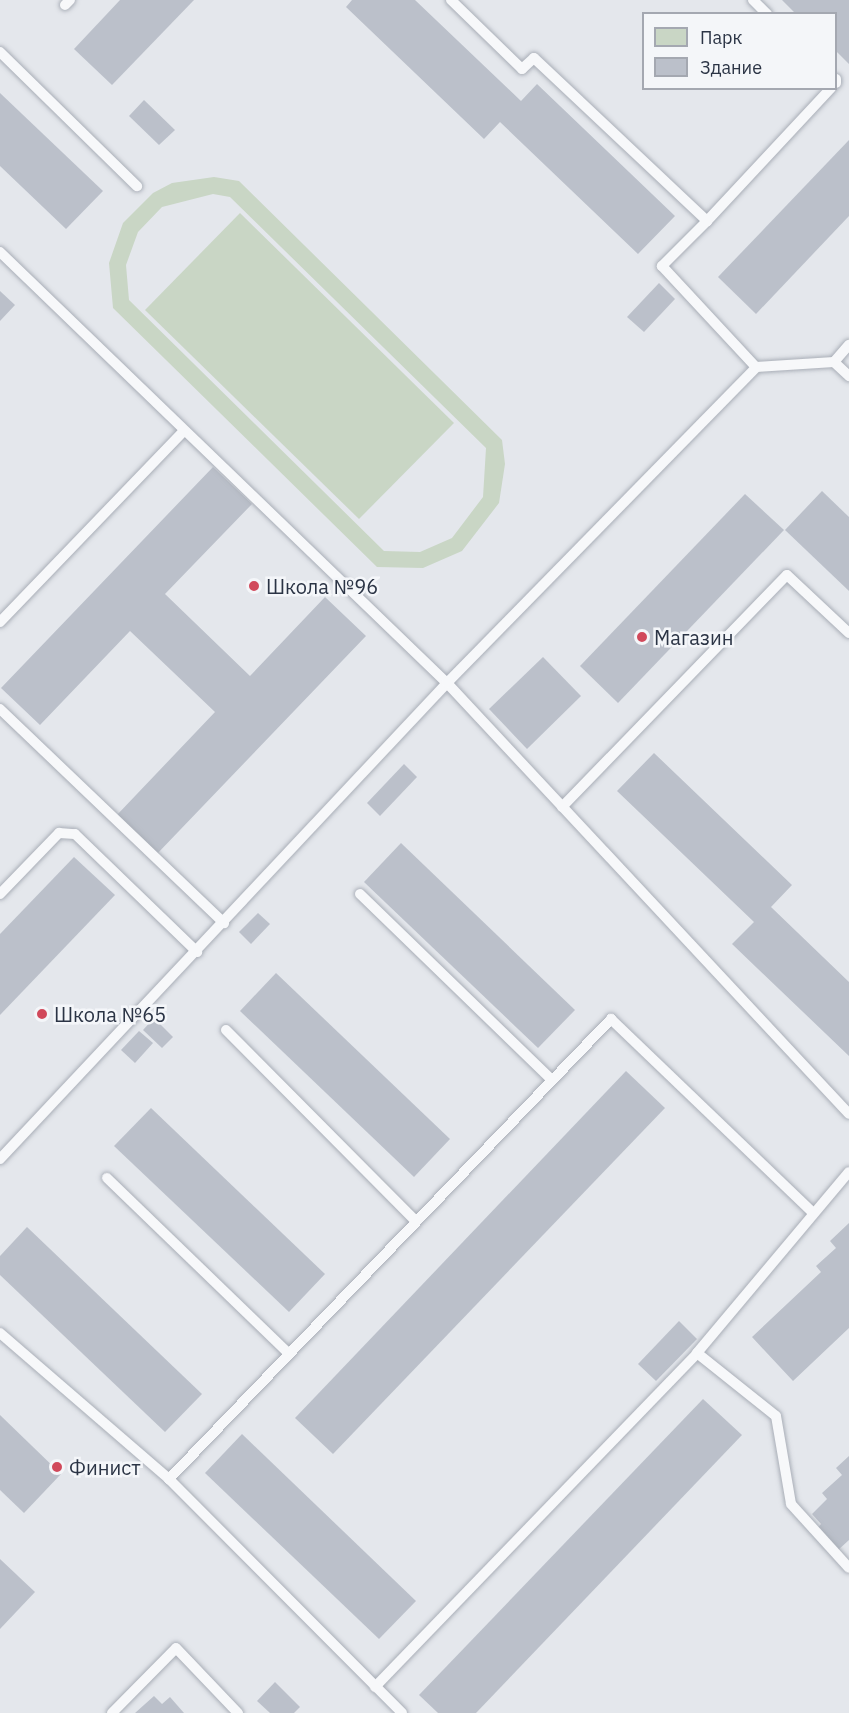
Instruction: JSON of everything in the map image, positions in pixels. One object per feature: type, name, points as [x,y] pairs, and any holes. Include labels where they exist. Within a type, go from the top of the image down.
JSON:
[{"type":"lane","points":[[452,0],[522,69],[534,58],[707,221]]},
{"type":"lane","points":[[753,0],[765,12]]},
{"type":"lane","points":[[0,52],[137,186]]},
{"type":"lane","points":[[756,367],[662,266],[829,90]]},
{"type":"lane","points":[[0,252],[447,683],[849,1114]]},
{"type":"lane","points":[[0,1159],[197,952],[447,683],[756,367],[834,362],[849,345]]},
{"type":"lane","points":[[834,362],[849,376]]},
{"type":"lane","points":[[0,622],[184,431]]},
{"type":"lane","points":[[562,807],[787,574],[849,633]]},
{"type":"lane","points":[[0,709],[224,923]]},
{"type":"lane","points":[[0,894],[59,833],[75,834],[197,952]]},
{"type":"lane","points":[[360,894],[552,1080]]},
{"type":"lane","points":[[170,1479],[611,1019],[812,1212]]},
{"type":"lane","points":[[226,1029],[416,1221]]},
{"type":"lane","points":[[375,1687],[697,1353],[812,1212],[849,1172]]},
{"type":"lane","points":[[107,1178],[289,1354]]},
{"type":"lane","points":[[0,1333],[170,1479],[402,1713]]},
{"type":"lane","points":[[697,1353],[776,1416],[791,1504],[849,1568]]},
{"type":"lane","points":[[112,1713],[176,1648],[238,1713]]},
{"type":"green space","points":[[214,177],[239,181],[502,440],[505,464],[499,503],[462,551],[423,568],[377,567],[113,308],[109,263],[123,223],[153,193],[172,183]],"holes":[[[213,194],[230,197],[486,448],[483,497],[452,538],[420,552],[384,551],[129,300],[126,265],[138,232],[162,207]]]},
{"type":"green space","points":[[240,213],[454,423],[359,519],[145,310]]},
{"type":"building","points":[[120,0],[194,0],[112,85],[74,49]]},
{"type":"building","points":[[352,0],[415,0],[521,101],[537,84],[675,216],[638,254],[500,122],[484,139],[346,7]]},
{"type":"building","points":[[782,0],[849,0],[849,64],[837,52],[837,12],[794,12]]},
{"type":"building","points":[[0,93],[103,191],[66,229],[0,166]]},
{"type":"building","points":[[144,100],[175,130],[159,145],[129,116]]},
{"type":"building","points":[[849,140],[849,216],[756,314],[718,277]]},
{"type":"building","points":[[659,283],[675,299],[644,332],[627,317]]},
{"type":"building","points":[[0,291],[15,305],[0,321]]},
{"type":"building","points":[[213,467],[252,504],[165,594],[250,676],[325,597],[366,636],[156,855],[116,816],[215,712],[130,631],[40,725],[1,688]]},
{"type":"building","points":[[822,491],[849,517],[849,591],[785,530]]},
{"type":"building","points":[[745,494],[784,530],[618,703],[580,666]]},
{"type":"building","points":[[543,657],[581,696],[527,749],[489,709]]},
{"type":"building","points":[[654,753],[792,885],[771,907],[849,982],[849,1056],[732,944],[754,922],[617,791]]},
{"type":"building","points":[[404,764],[417,777],[380,816],[367,803]]},
{"type":"building","points":[[401,843],[575,1010],[538,1048],[364,882]]},
{"type":"building","points":[[74,857],[115,895],[0,1015],[0,934]]},
{"type":"building","points":[[258,913],[270,924],[251,944],[239,932]]},
{"type":"building","points":[[276,973],[450,1139],[414,1177],[240,1011]]},
{"type":"building","points":[[154,1018],[173,1037],[162,1048],[143,1030]]},
{"type":"building","points":[[139,1031],[153,1043],[135,1063],[121,1050]]},
{"type":"building","points":[[626,1071],[665,1108],[333,1454],[295,1418]]},
{"type":"building","points":[[151,1108],[325,1274],[289,1312],[114,1146]]},
{"type":"building","points":[[849,1223],[849,1328],[793,1381],[752,1337],[821,1272],[816,1266],[836,1248],[830,1241]]},
{"type":"building","points":[[27,1227],[202,1394],[165,1432],[0,1275],[0,1256]]},
{"type":"building","points":[[679,1321],[697,1339],[656,1381],[638,1364]]},
{"type":"building","points":[[703,1399],[742,1435],[476,1713],[438,1713],[419,1695]]},
{"type":"building","points":[[0,1415],[61,1474],[24,1513],[0,1490]]},
{"type":"building","points":[[242,1434],[416,1601],[379,1639],[205,1473]]},
{"type":"building","points":[[849,1456],[849,1540],[837,1551],[817,1529],[821,1524],[812,1514],[827,1499],[822,1493],[842,1475],[836,1468]]},
{"type":"building","points":[[0,1559],[35,1592],[0,1629]]},
{"type":"building","points":[[275,1682],[300,1707],[294,1713],[270,1713],[257,1701]]},
{"type":"building","points":[[154,1696],[162,1704],[170,1697],[184,1713],[135,1713]]},
{"type":"place","name":"Школа №96","points":[[254,586]]},
{"type":"place","name":"Магазин","points":[[642,637]]},
{"type":"place","name":"Школа №65","points":[[42,1014]]},
{"type":"place","name":"Финист","points":[[57,1467]]}]
